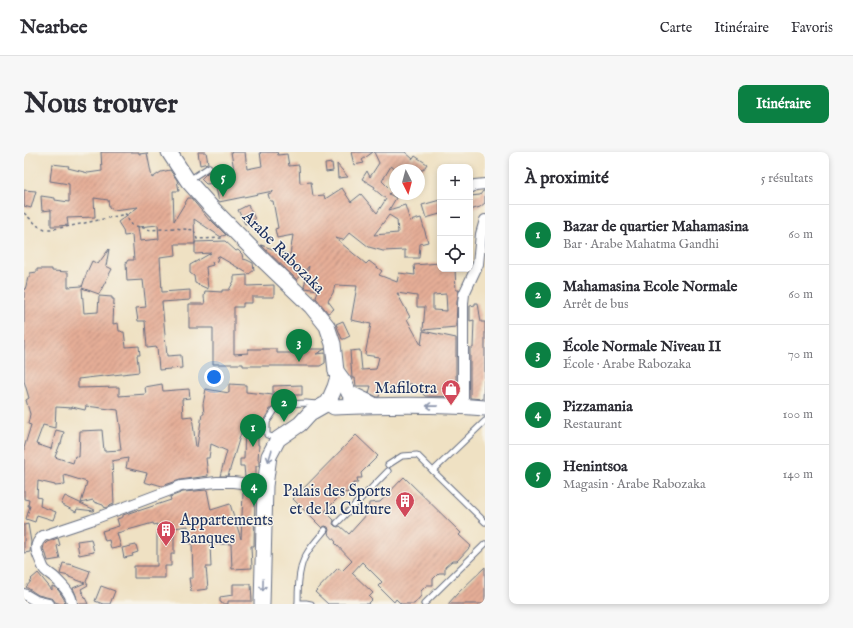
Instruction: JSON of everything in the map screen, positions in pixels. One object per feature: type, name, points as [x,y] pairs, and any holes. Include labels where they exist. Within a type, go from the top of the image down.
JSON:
[{"type":"street","name":"Arabe Rabozaka","points":[[169,152],[188,181],[212,208],[311,306],[327,326],[333,344],[338,377],[336,387],[326,404]]},
{"type":"street","points":[[473,186],[485,184]]},
{"type":"street","points":[[463,406],[464,294],[478,264],[481,234],[485,220]]},
{"type":"street","points":[[336,371],[344,382],[349,393],[376,405]]},
{"type":"street","points":[[262,604],[265,486],[269,456],[278,438],[300,424],[310,413],[326,404],[334,407],[376,405],[463,406],[485,408]]},
{"type":"street","points":[[70,602],[64,588],[56,578],[45,570],[37,552],[36,546],[38,540],[43,536],[92,520],[181,486],[217,482],[233,482],[265,486]]},
{"type":"street","points":[[24,594],[36,601],[49,604]]},
{"type":"lane","points":[[188,181],[209,167]]},
{"type":"lane","points":[[278,438],[267,435],[267,422],[275,410],[287,404],[326,404]]},
{"type":"lane","points":[[433,471],[485,421]]},
{"type":"lane","points":[[337,523],[388,468],[402,456],[417,455],[485,522]]},
{"type":"lane","points":[[311,604],[306,602],[298,603],[301,566],[306,555],[324,530]]},
{"type":"lane","points":[[424,604],[485,544]]},
{"type":"path","points":[[24,213],[38,226],[53,229],[126,214],[132,225],[151,230],[174,228],[194,230],[197,239],[240,237]]},
{"type":"building","points":[[101,152],[147,153],[152,178],[161,172],[170,170],[177,180],[179,191],[173,191],[174,221],[188,198],[191,198],[210,221],[211,220],[226,235],[221,237],[194,219],[195,244],[175,244],[176,255],[160,257],[162,292],[190,290],[190,300],[162,302],[167,356],[181,355],[182,368],[159,370],[157,347],[147,348],[145,321],[138,321],[136,308],[146,307],[143,280],[127,281],[126,263],[128,260],[134,260],[132,235],[124,236],[123,230],[118,222],[138,207],[113,210],[109,207],[108,200],[94,198],[95,217],[67,218],[68,225],[59,226],[51,226],[51,210],[42,211],[41,196],[69,202],[69,184],[50,181],[52,164],[69,166],[68,168],[88,173],[102,171]],"holes":[[[158,225],[159,239],[140,241],[138,227]]]},
{"type":"building","points":[[198,152],[206,152],[208,163],[200,165]]},
{"type":"building","points":[[231,152],[245,152],[247,169],[262,166],[260,152],[277,152],[278,155],[287,154],[289,166],[299,165],[300,183],[311,182],[313,196],[324,195],[325,199],[342,188],[351,202],[361,194],[377,213],[386,199],[374,189],[375,187],[362,179],[367,171],[370,177],[379,163],[374,152],[405,152],[413,159],[415,156],[427,164],[425,167],[425,164],[389,164],[389,169],[382,181],[389,188],[389,200],[395,200],[389,210],[405,205],[410,221],[421,218],[428,242],[420,244],[419,258],[405,258],[405,250],[383,251],[369,247],[350,232],[343,240],[335,238],[366,264],[369,261],[382,271],[379,275],[397,282],[399,273],[415,275],[414,265],[437,263],[437,272],[455,272],[456,290],[459,290],[456,327],[423,330],[425,307],[417,307],[417,296],[397,293],[410,317],[407,319],[421,345],[423,331],[456,338],[456,397],[425,396],[412,384],[396,384],[394,390],[381,388],[379,397],[377,397],[369,393],[371,386],[356,386],[355,378],[352,378],[350,351],[360,350],[362,370],[376,369],[379,357],[365,355],[371,324],[351,320],[357,286],[335,285],[333,293],[328,301],[334,309],[328,313],[316,298],[318,290],[304,287],[309,266],[297,280],[261,245],[290,255],[293,235],[277,238],[275,229],[278,228],[273,201],[270,201],[268,194],[273,191],[219,202],[215,183],[206,184],[201,179],[207,173],[234,170]],"holes":[[[389,215],[397,220],[398,233],[374,235]],[[446,294],[447,311],[433,310],[433,295]]]},
{"type":"building","points":[[351,152],[373,152],[362,160],[364,163],[354,165]]},
{"type":"building","points":[[332,163],[333,171],[326,172],[325,164]]},
{"type":"building","points":[[337,164],[348,177],[338,178]]},
{"type":"building","points":[[24,190],[36,191],[31,208],[24,206]]},
{"type":"building","points":[[483,191],[485,191],[485,203],[480,207],[473,209],[473,196],[480,195]]},
{"type":"building","points":[[437,201],[437,215],[426,218],[422,205]]},
{"type":"building","points":[[248,205],[255,219],[245,224],[238,210]]},
{"type":"building","points":[[225,241],[236,251],[238,250],[242,254],[243,259],[253,263],[254,270],[249,274],[218,256],[217,261],[212,262],[213,265],[206,267],[208,289],[195,283],[194,276],[190,273],[190,265],[211,253],[195,254],[195,242]]},
{"type":"building","points":[[109,249],[106,266],[112,269],[99,294],[82,288],[84,313],[98,312],[99,296],[112,297],[112,299],[114,299],[113,324],[118,323],[119,331],[124,332],[126,347],[139,346],[140,355],[137,355],[139,372],[78,379],[78,388],[119,387],[119,396],[146,394],[145,387],[162,384],[163,391],[189,389],[190,398],[182,399],[183,417],[192,416],[196,447],[202,414],[204,414],[203,404],[206,389],[229,393],[229,384],[246,385],[246,392],[273,395],[274,406],[269,409],[263,421],[258,420],[259,466],[256,466],[256,478],[245,477],[244,466],[240,466],[240,459],[244,459],[244,423],[228,476],[220,476],[227,451],[211,444],[209,458],[206,458],[208,476],[180,480],[162,486],[144,482],[147,473],[126,468],[128,458],[112,461],[114,504],[105,508],[103,505],[94,502],[93,500],[81,503],[87,482],[64,475],[65,485],[55,486],[38,481],[37,497],[41,498],[40,506],[56,512],[53,520],[37,515],[35,522],[26,519],[30,506],[28,506],[29,500],[24,499],[24,448],[31,425],[28,424],[30,414],[26,400],[29,398],[24,381],[24,289],[28,277],[30,277],[30,273],[37,272],[37,269],[52,269],[52,271],[68,272],[68,287],[82,287],[92,261],[98,264]],"holes":[[[86,406],[118,410],[121,432],[119,433],[121,450],[104,451],[102,430],[80,431],[79,457],[75,456],[73,463],[55,457],[61,444],[64,432],[56,430],[51,449],[36,444],[43,425],[55,428],[56,407],[72,407],[85,410]]]},
{"type":"building","points":[[247,275],[247,286],[274,285],[274,297],[252,297],[252,303],[243,303],[243,307],[234,307],[234,354],[248,353],[248,349],[277,349],[277,353],[305,353],[305,349],[325,349],[316,354],[325,353],[325,363],[320,366],[243,366],[243,364],[213,364],[213,328],[189,328],[189,304],[205,304],[205,291],[222,292],[222,290],[229,290],[234,281],[234,276]]},
{"type":"building","points":[[475,303],[478,303],[481,322],[485,322],[485,380],[483,399],[470,398],[470,348],[473,348],[474,320],[470,321],[470,306],[475,305]]},
{"type":"building","points":[[343,321],[350,336],[342,339],[336,324]]},
{"type":"building","points":[[302,385],[302,395],[273,395],[273,386]]},
{"type":"building","name":"Palais des Sports et de la Culture","points":[[356,435],[378,456],[361,473],[362,478],[357,478],[358,483],[353,483],[353,488],[348,488],[348,493],[343,492],[344,497],[339,497],[325,511],[334,520],[333,524],[335,526],[340,526],[349,534],[368,513],[369,503],[380,502],[404,477],[461,533],[459,535],[471,546],[457,561],[452,561],[445,567],[445,573],[439,573],[433,579],[433,585],[427,585],[421,591],[421,596],[414,604],[401,604],[396,599],[394,602],[378,586],[382,582],[362,562],[352,573],[373,593],[369,597],[372,600],[368,604],[328,604],[315,592],[338,568],[342,571],[352,561],[335,543],[336,542],[328,533],[328,527],[325,526],[322,528],[293,499]]},
{"type":"building","points":[[207,490],[211,510],[230,504],[241,539],[243,493],[255,493],[254,546],[251,546],[252,568],[232,569],[231,544],[210,544],[211,567],[206,567],[208,589],[191,591],[189,578],[193,578],[192,543],[188,543],[188,526],[174,528],[174,554],[171,554],[171,566],[165,566],[165,578],[134,578],[134,566],[157,566],[157,524],[154,525],[153,523],[117,533],[121,547],[111,549],[109,540],[105,541],[102,531],[119,526],[117,519],[123,517],[123,515],[171,500],[170,497],[183,492]]},
{"type":"building","points":[[65,496],[95,510],[77,509],[76,512],[61,504]]},
{"type":"building","points":[[28,524],[31,542],[30,552],[24,553],[24,525]]},
{"type":"building","points":[[58,538],[60,545],[57,546],[60,559],[48,561],[45,551],[43,550],[44,545],[47,542]]},
{"type":"building","points":[[91,539],[94,552],[79,555],[77,541]]},
{"type":"building","points":[[136,545],[138,552],[132,554],[133,556],[124,558],[122,548]]},
{"type":"building","points":[[63,563],[90,571],[86,582],[88,585],[81,589],[88,604],[78,604],[73,588],[85,583],[60,574]]},
{"type":"building","points":[[485,567],[485,604],[448,604],[457,594]]},
{"type":"building","points":[[38,573],[52,590],[52,586],[59,591],[65,601],[65,604],[55,602],[53,599],[38,595],[26,587],[32,580],[31,579]]},
{"type":"building","points":[[233,584],[251,584],[252,601],[228,601],[228,604],[222,604],[220,602],[220,597],[233,595]]},
{"type":"building","points":[[101,586],[115,591],[110,604],[103,604],[95,601]]},
{"type":"place","name":"Henintsoa","points":[[223,197]]},
{"type":"place","name":"École Normale Niveau II","points":[[299,362]]},
{"type":"place","name":"Mafilotra","points":[[451,406]]},
{"type":"place","name":"Mahamasina Ecole Normale","points":[[284,422]]},
{"type":"place","name":"Bazar de quartier Mahamasina","points":[[253,447]]},
{"type":"place","name":"Pizzamania","points":[[254,506]]},
{"type":"place","name":"Palais des Sports et de la Culture","points":[[405,518]]},
{"type":"place","name":"Appartements Banques","points":[[166,547]]}]
